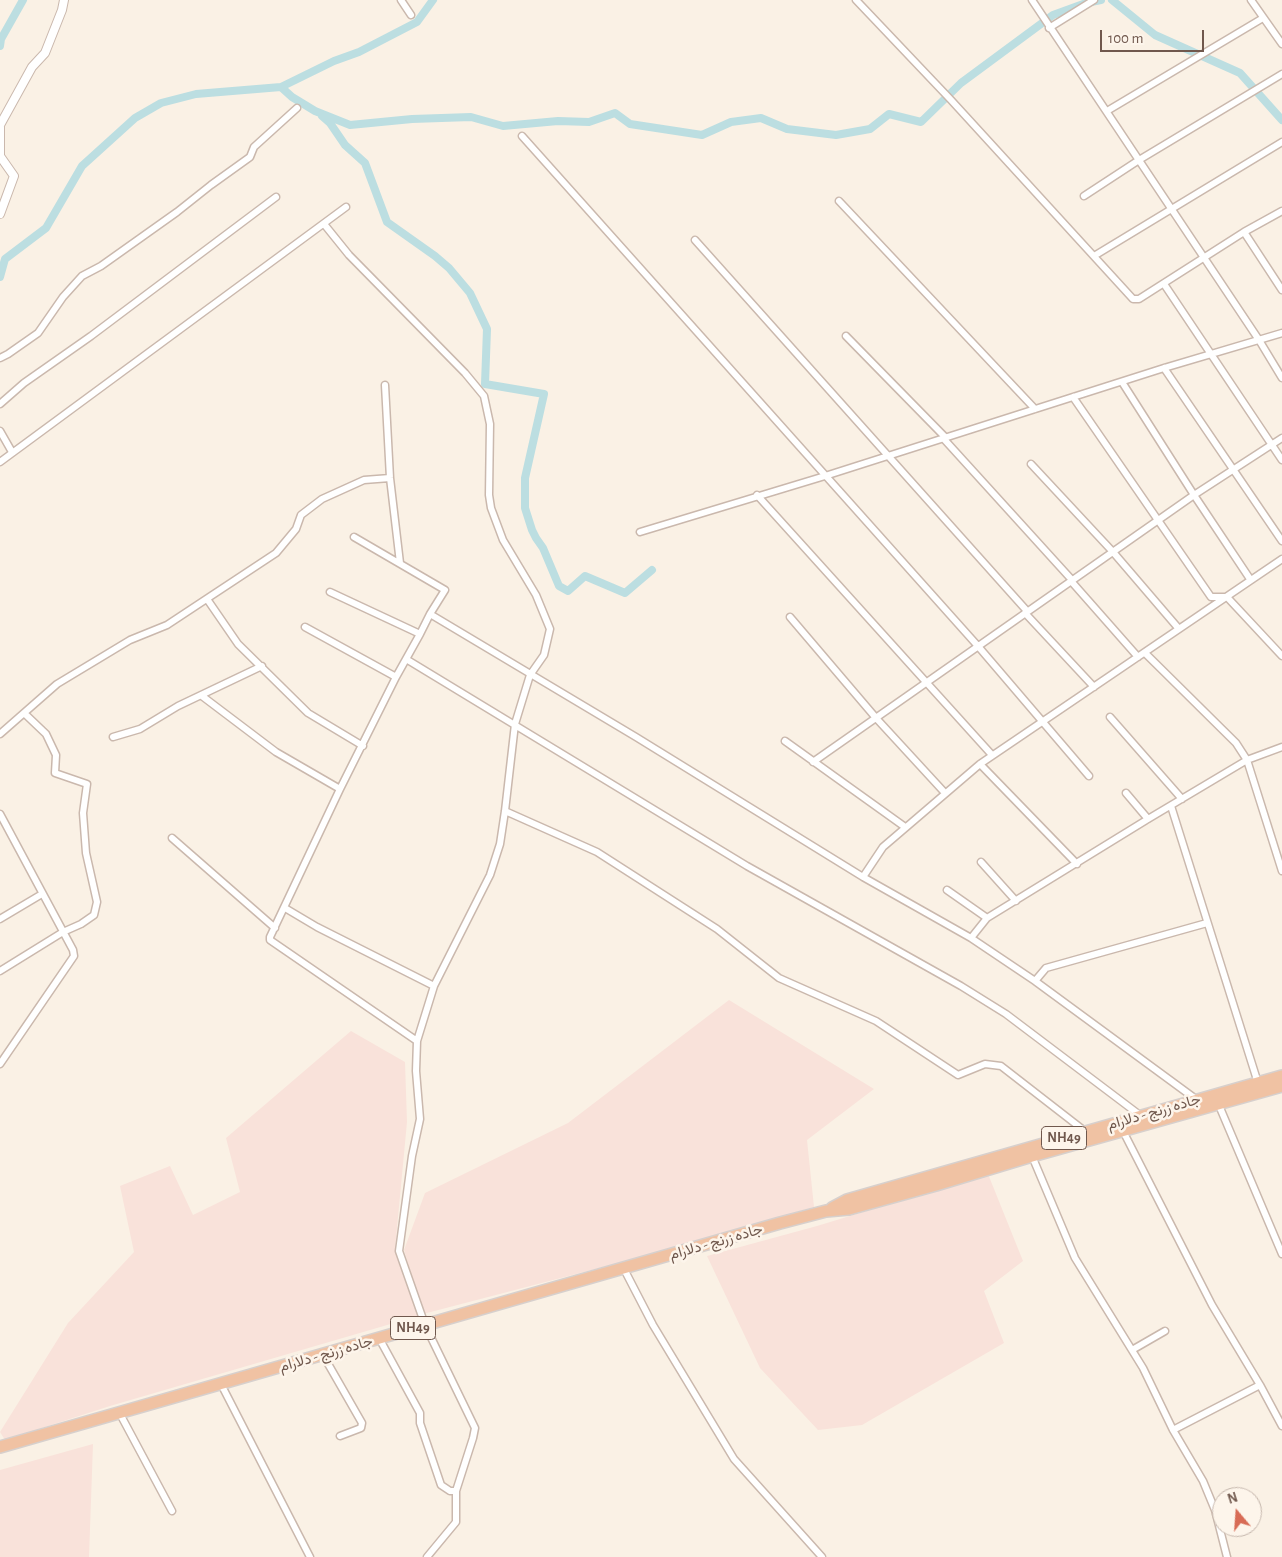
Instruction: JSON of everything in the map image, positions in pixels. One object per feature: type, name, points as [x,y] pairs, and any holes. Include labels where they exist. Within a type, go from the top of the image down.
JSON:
[{"type":"highway","name":"جاده زرنج - دلارام","points":[[826,1211],[847,1200],[1282,1076]]},
{"type":"highway","name":"جاده زرنج - دلارام","points":[[0,1448],[120,1412],[826,1211],[859,1206],[936,1185],[1282,1086]]},
{"type":"street","points":[[0,214],[14,176],[0,156],[0,126],[32,67],[45,53],[64,0]]},
{"type":"street","points":[[401,0],[411,15]]},
{"type":"street","points":[[856,0],[951,100],[1133,299],[1139,299],[1244,232],[1282,211]]},
{"type":"street","points":[[1032,0],[1260,340],[1282,378]]},
{"type":"street","points":[[1049,28],[1094,0]]},
{"type":"street","points":[[1251,0],[1282,44]]},
{"type":"street","points":[[1107,111],[1263,18]]},
{"type":"street","points":[[1084,196],[1139,160],[1282,74]]},
{"type":"street","points":[[0,358],[38,332],[63,297],[82,276],[101,266],[250,157],[254,147],[297,108]]},
{"type":"street","points":[[522,136],[977,645],[1088,776]]},
{"type":"street","points":[[1094,256],[1282,142]]},
{"type":"street","points":[[0,404],[24,382],[91,336],[276,197]]},
{"type":"street","points":[[839,201],[1035,409]]},
{"type":"street","points":[[0,462],[346,207]]},
{"type":"street","points":[[324,224],[350,255],[465,373],[484,396],[490,424],[489,495],[491,508],[503,540],[536,595],[550,629],[544,655],[530,675],[516,724],[500,844],[490,875],[434,986],[417,1041],[416,1071],[420,1119],[412,1156],[399,1251],[425,1325],[475,1428],[474,1438],[456,1491],[456,1522],[427,1557]]},
{"type":"street","points":[[1244,232],[1282,290]]},
{"type":"street","points":[[695,240],[1094,687]]},
{"type":"street","points":[[1164,284],[1282,460]]},
{"type":"street","points":[[640,532],[757,495],[825,476],[1164,368],[1282,333]]},
{"type":"street","points":[[846,336],[944,437],[1138,657]]},
{"type":"street","points":[[1164,368],[1282,541]]},
{"type":"street","points":[[1122,382],[1250,579]]},
{"type":"street","points":[[385,385],[390,478],[400,563]]},
{"type":"street","points":[[1073,397],[1211,597],[1227,597],[1282,656]]},
{"type":"street","points":[[0,430],[12,452]]},
{"type":"street","points":[[813,762],[977,645],[1194,495],[1282,438]]},
{"type":"street","points":[[1031,464],[1113,552],[1180,629]]},
{"type":"street","points":[[0,734],[56,684],[130,640],[167,625],[276,553],[296,530],[301,515],[322,499],[364,480],[390,478]]},
{"type":"street","points":[[757,495],[992,756]]},
{"type":"street","points":[[354,537],[444,590],[396,677],[340,790],[270,940],[417,1041]]},
{"type":"street","points":[[863,877],[883,847],[980,764],[1282,559]]},
{"type":"street","points":[[330,592],[420,634]]},
{"type":"street","points":[[207,600],[238,644],[308,713],[362,746]]},
{"type":"street","points":[[430,614],[636,737],[863,877],[971,938],[1036,981],[1197,1100]]},
{"type":"street","points":[[790,617],[876,718],[945,793]]},
{"type":"street","points":[[305,627],[396,677]]},
{"type":"street","points":[[1145,653],[1236,743],[1247,760],[1282,871]]},
{"type":"street","points":[[406,659],[748,866],[961,986],[1006,1014],[1141,1116]]},
{"type":"street","points":[[113,737],[140,729],[178,706],[262,666]]},
{"type":"street","points":[[202,696],[276,752],[340,790]]},
{"type":"street","points":[[0,971],[94,915],[96,902],[86,853],[83,813],[86,784],[56,773],[56,755],[46,734],[24,713]]},
{"type":"street","points":[[1110,717],[1182,799]]},
{"type":"street","points":[[785,741],[905,827]]},
{"type":"street","points":[[971,938],[987,918],[1148,819],[1247,760],[1282,747]]},
{"type":"street","points":[[980,764],[1077,864]]},
{"type":"street","points":[[1126,793],[1148,819]]},
{"type":"street","points":[[1171,806],[1258,1083]]},
{"type":"street","points":[[505,811],[597,852],[717,929],[780,978],[876,1021],[958,1075],[985,1064],[1002,1066],[1086,1132]]},
{"type":"street","points":[[0,814],[74,956],[0,1064]]},
{"type":"street","points":[[172,838],[275,928]]},
{"type":"street","points":[[981,862],[1016,901]]},
{"type":"street","points":[[947,890],[987,918]]},
{"type":"street","points":[[0,919],[42,894]]},
{"type":"street","points":[[285,908],[317,927],[434,986]]},
{"type":"street","points":[[1036,981],[1046,968],[1207,923]]},
{"type":"street","points":[[1218,1103],[1282,1254]]},
{"type":"street","points":[[1122,1131],[1212,1305],[1282,1426]]},
{"type":"street","points":[[1032,1156],[1075,1258],[1143,1368],[1173,1430],[1203,1481],[1215,1510],[1227,1557]]},
{"type":"street","points":[[624,1269],[653,1325],[734,1459],[822,1557]]},
{"type":"street","points":[[1132,1350],[1165,1331]]},
{"type":"street","points":[[380,1338],[420,1413],[420,1423],[441,1485],[450,1491],[456,1491]]},
{"type":"street","points":[[323,1355],[362,1423],[361,1428],[340,1436]]},
{"type":"street","points":[[221,1384],[310,1557]]},
{"type":"street","points":[[1173,1430],[1260,1385]]},
{"type":"street","points":[[120,1412],[172,1511]]},
{"type":"shaded area","points":[[729,1000],[874,1089],[807,1140],[814,1207],[649,1255],[423,1314],[404,1250],[425,1193],[568,1123]]},
{"type":"shaded area","points":[[351,1031],[405,1062],[407,1122],[395,1249],[418,1316],[110,1406],[5,1440],[0,1432],[68,1323],[134,1252],[120,1186],[170,1166],[193,1215],[240,1192],[226,1138]]},
{"type":"shaded area","points":[[988,1174],[1023,1261],[984,1291],[1004,1343],[862,1425],[818,1430],[760,1368],[707,1256],[817,1226]]},
{"type":"shaded area","points":[[93,1444],[89,1557],[0,1557],[0,1470]]},
{"type":"waterway","points":[[0,46],[1,39],[23,0]]},
{"type":"waterway","points":[[0,277],[5,259],[46,228],[82,166],[135,118],[161,103],[196,94],[281,87],[334,61],[359,52],[417,22],[433,0]]},
{"type":"waterway","points":[[281,87],[292,97],[315,111],[350,125],[412,119],[471,117],[503,126],[558,121],[589,122],[615,113],[630,124],[702,135],[731,122],[761,118],[787,129],[836,135],[870,129],[889,114],[921,122],[961,83],[1053,15],[1086,3],[1101,0]]},
{"type":"waterway","points":[[1112,0],[1155,35],[1240,73],[1282,120]]},
{"type":"waterway","points":[[322,116],[330,123],[345,145],[365,163],[387,222],[435,256],[449,268],[470,293],[487,329],[485,384],[544,394],[525,478],[525,508],[532,530],[543,548],[559,586],[568,591],[585,576],[625,593],[652,570]]}]
